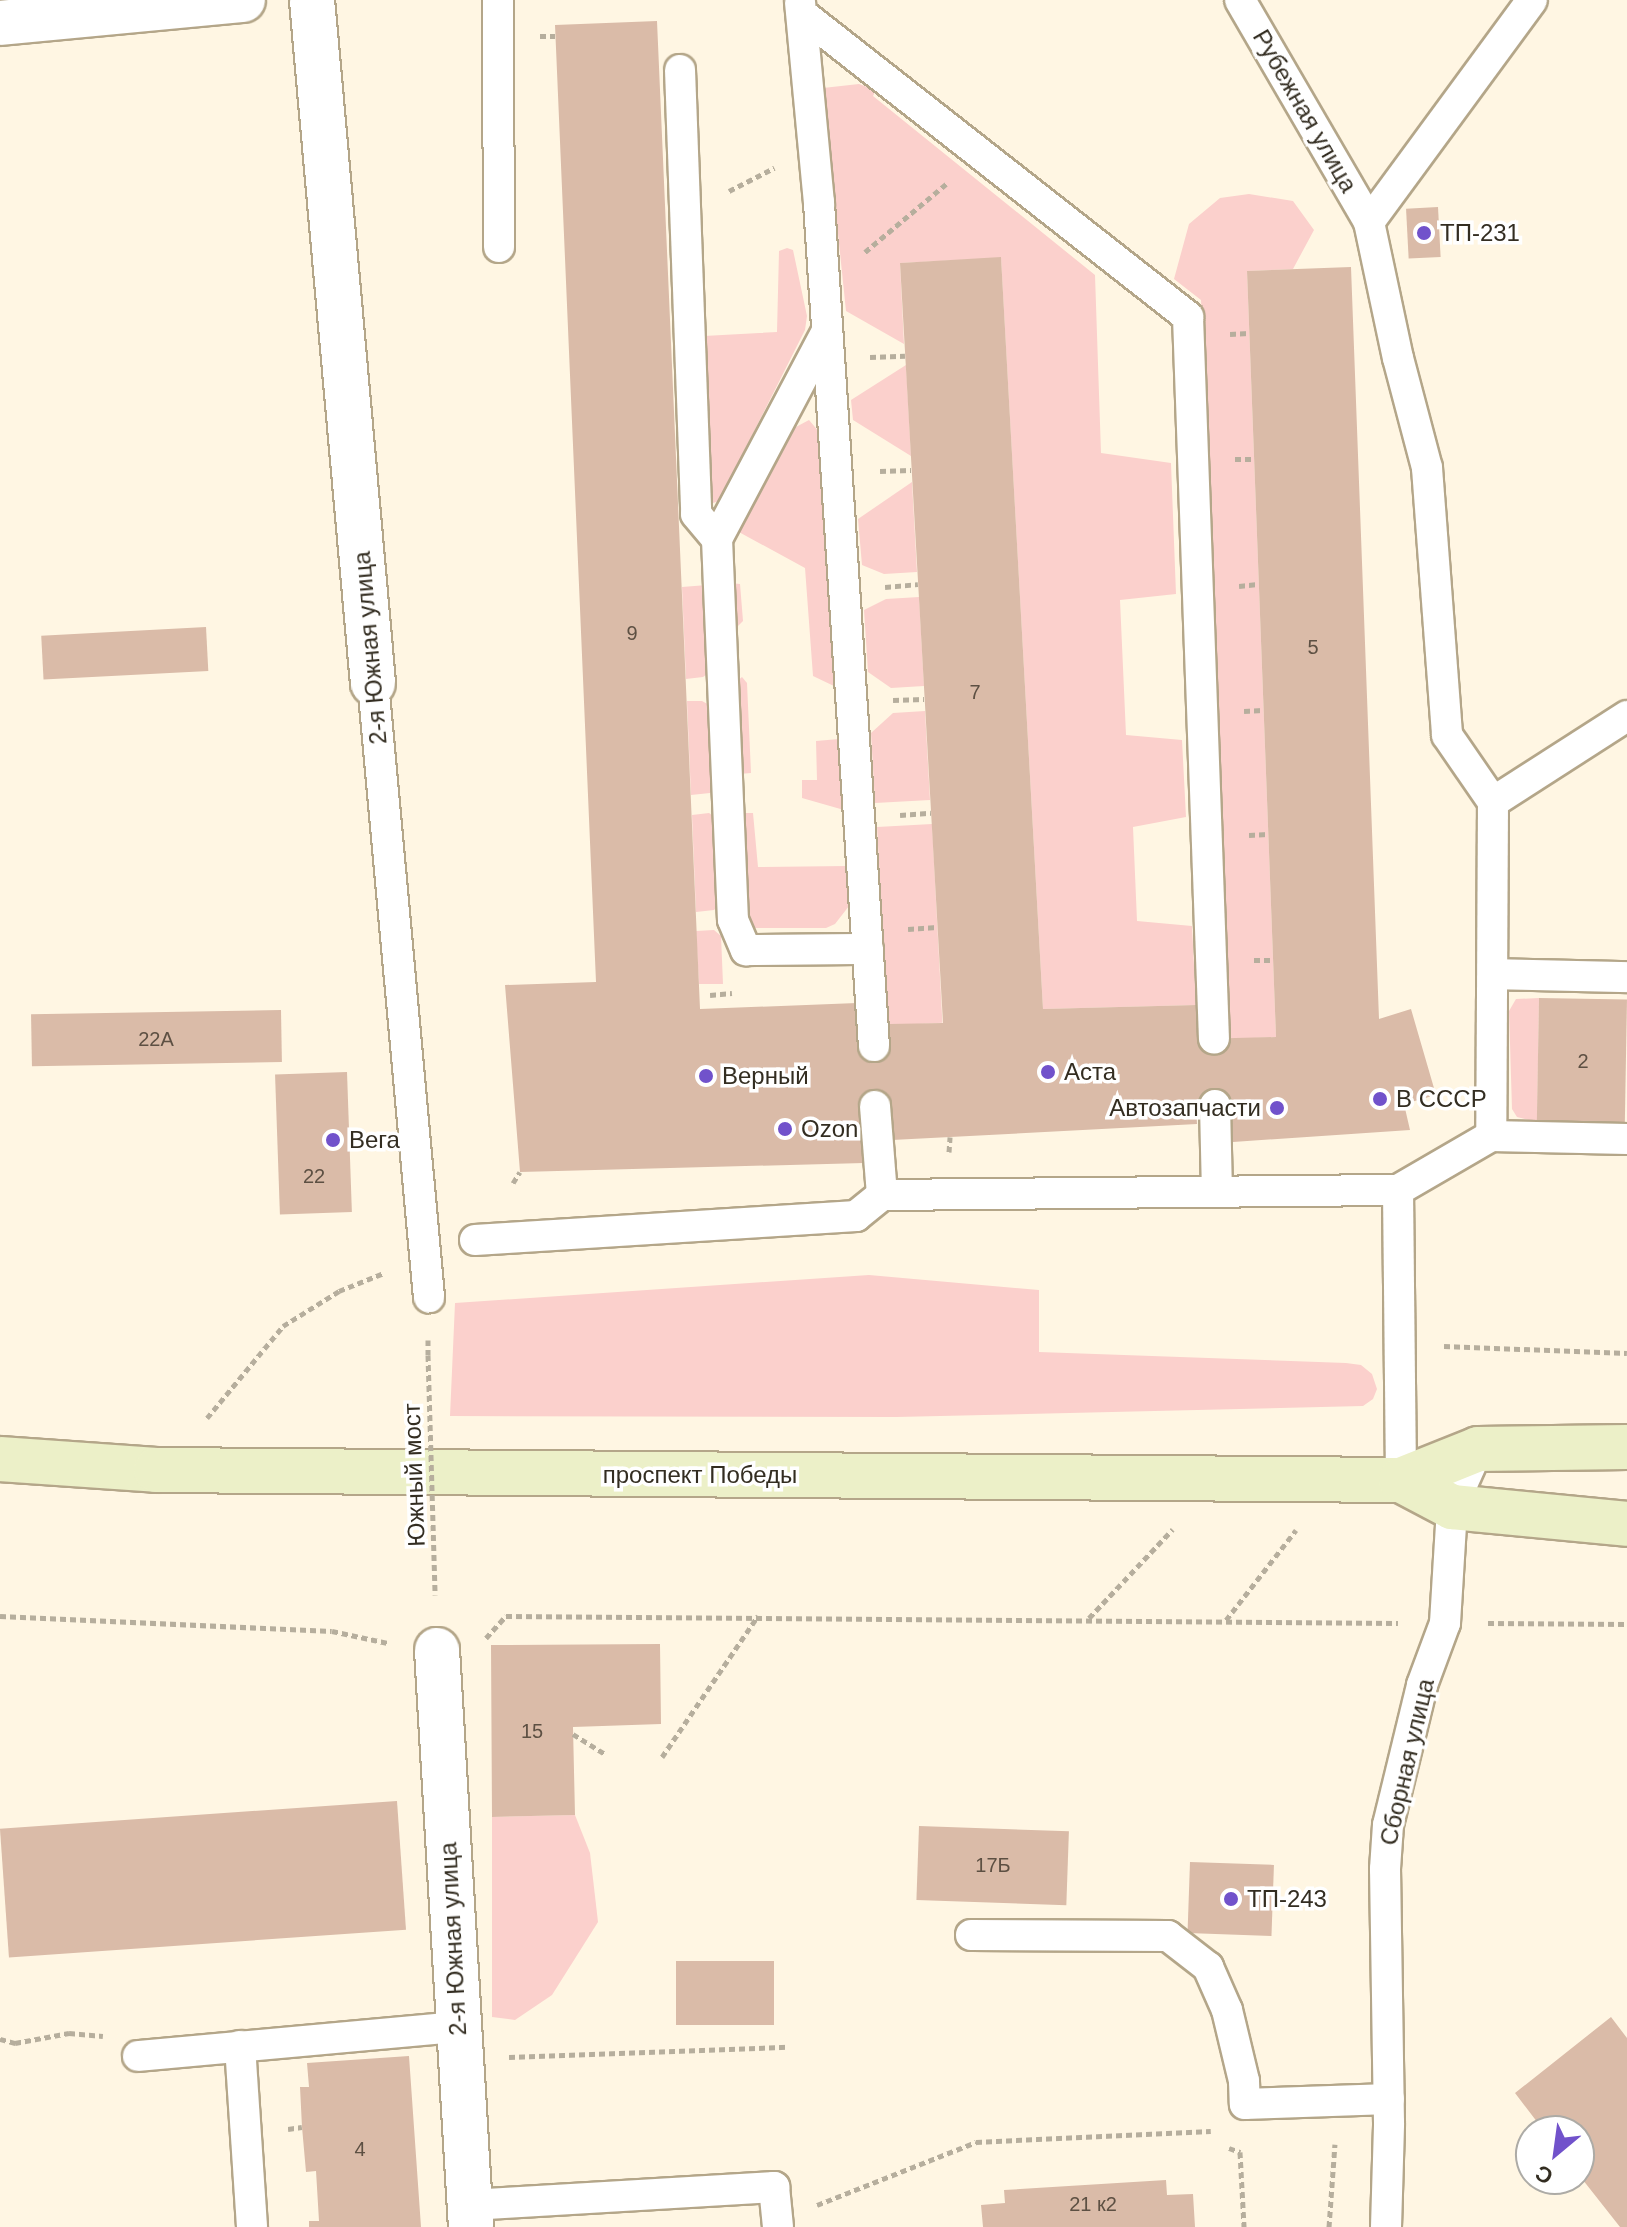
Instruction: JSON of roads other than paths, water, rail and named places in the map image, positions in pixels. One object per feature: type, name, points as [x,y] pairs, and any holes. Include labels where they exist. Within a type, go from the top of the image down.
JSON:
[{"type":"street","points":[[0,23],[243,0]]},
{"type":"street","name":"2-я Южная улица","points":[[312,0],[373,683]]},
{"type":"street","name":"проспект Победы","points":[[0,1459],[156,1470],[1401,1480],[1478,1449],[1627,1447]]},
{"type":"street","name":"проспект Победы","points":[[1401,1480],[1452,1507],[1627,1524]]},
{"type":"street","name":"2-я Южная улица","points":[[437,1650],[470,2216]]},
{"type":"lane","points":[[498,0],[499,247]]},
{"type":"lane","name":"Рубежная улица","points":[[1240,0],[1369,222],[1398,358],[1427,468],[1447,735],[1493,802]]},
{"type":"lane","points":[[1369,222],[1532,0]]},
{"type":"lane","points":[[801,7],[979,156],[1188,317],[1214,1039]]},
{"type":"lane","points":[[801,7],[828,329],[874,1046]]},
{"type":"lane","points":[[680,70],[696,514],[717,539]]},
{"type":"lane","points":[[828,329],[717,539],[733,920],[746,950],[868,949]]},
{"type":"lane","name":"2-я Южная улица","points":[[373,683],[429,1297]]},
{"type":"lane","points":[[1491,1136],[1493,802],[1627,716]]},
{"type":"lane","points":[[1493,974],[1627,977]]},
{"type":"lane","points":[[1215,1105],[1217,1191]]},
{"type":"lane","points":[[875,1106],[882,1195]]},
{"type":"lane","points":[[475,1240],[856,1216],[882,1195],[1398,1190],[1491,1136],[1627,1139]]},
{"type":"lane","points":[[1398,1190],[1401,1480]]},
{"type":"lane","name":"Сборная улица","points":[[1386,2227],[1389,2099],[1385,1869],[1388,1825],[1422,1685],[1445,1623],[1452,1507],[1478,1449]]},
{"type":"lane","points":[[971,1935],[1168,1936],[1208,1967],[1227,2010],[1244,2081],[1245,2104],[1389,2099]]},
{"type":"lane","points":[[138,2056],[240,2046],[459,2043]]},
{"type":"lane","points":[[240,2046],[252,2227]]},
{"type":"lane","points":[[470,2216],[774,2187],[778,2223]]},
{"type":"place","name":"ТП-231","points":[[1424,233]]},
{"type":"place","name":"Аста","points":[[1048,1072]]},
{"type":"place","name":"Верный","points":[[706,1076]]},
{"type":"place","name":"В СССР","points":[[1380,1099]]},
{"type":"place","name":"Автозапчасти","points":[[1277,1108]]},
{"type":"place","name":"Ozon","points":[[785,1129]]},
{"type":"place","name":"Вега","points":[[333,1140]]},
{"type":"place","name":"ТП-243","points":[[1231,1899]]}]
